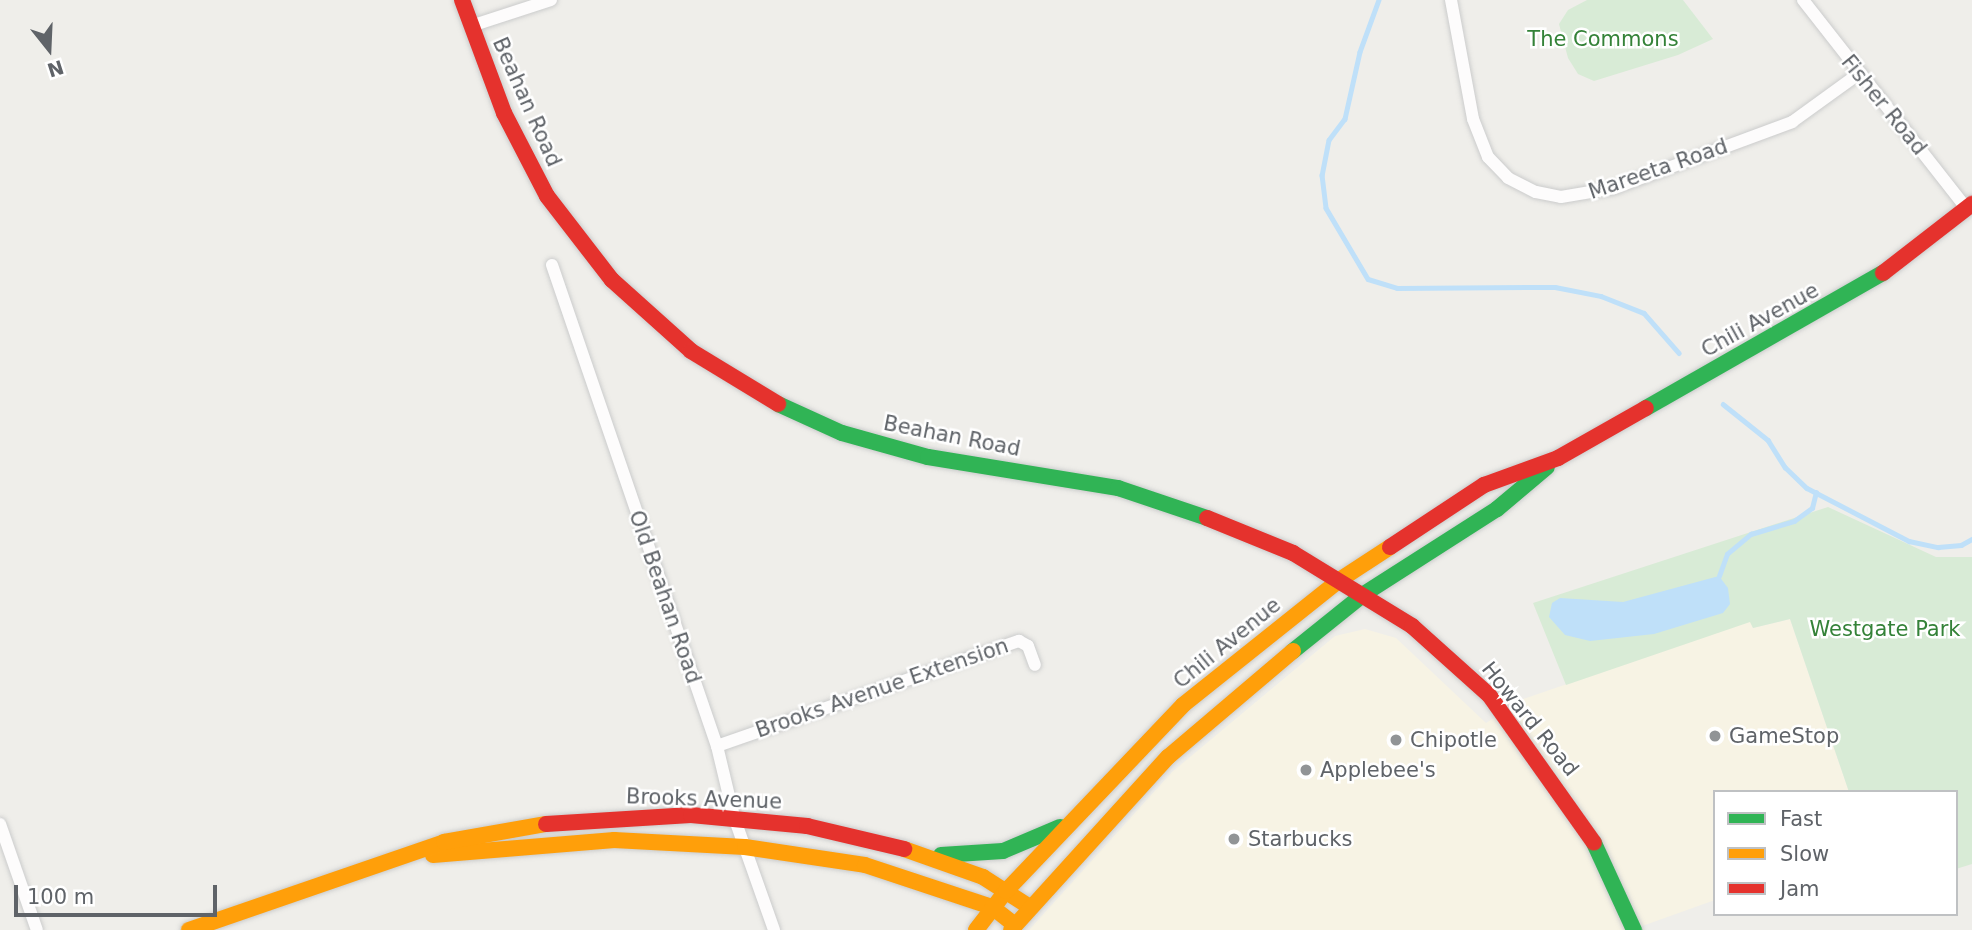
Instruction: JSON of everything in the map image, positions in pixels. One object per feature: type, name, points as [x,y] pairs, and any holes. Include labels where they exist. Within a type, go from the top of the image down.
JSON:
[{"type":"main road","name":"Beahan Road","points":[[462,0],[526,159],[573,233],[612,280],[663,329],[719,370],[772,401],[842,433],[928,457],[1118,488],[1171,503],[1293,553],[1341,579]]},
{"type":"main road","name":"Chili Avenue","points":[[976,930],[1006,891],[1183,705],[1341,579],[1484,485],[1558,458],[1878,277],[1970,206]]},
{"type":"main road","name":"Chili Avenue","points":[[1013,927],[1168,757],[1364,594],[1497,509],[1558,458]]},
{"type":"main road","name":"Howard Road","points":[[1341,579],[1453,660],[1523,736],[1589,832],[1633,930]]},
{"type":"main road","name":"Brooks Avenue","points":[[189,930],[215,926],[444,842],[510,828],[612,817],[734,817],[807,826],[926,854],[1006,891],[1030,907]]},
{"type":"main road","points":[[926,854],[1003,851],[1073,820]]},
{"type":"main road","name":"Brooks Avenue","points":[[408,857],[614,840],[745,846],[865,865],[966,894],[992,907],[1013,927]]},
{"type":"street","points":[[471,26],[551,0]]},
{"type":"street","name":"Mareeta Road","points":[[1451,0],[1473,119],[1488,157],[1508,178],[1536,192],[1561,197],[1614,188],[1792,122],[1857,75]]},
{"type":"street","name":"Fisher Road","points":[[1802,0],[1857,75],[1970,206]]},
{"type":"street","name":"Old Beahan Road","points":[[552,265],[717,746],[734,817],[774,930]]},
{"type":"street","name":"Brooks Avenue Extension","points":[[717,746],[1019,641],[1028,646],[1035,665]]},
{"type":"street","points":[[0,824],[37,930]]},
{"type":"shaded area","points":[[1790,619],[1848,790],[1713,790],[1713,901],[1631,930],[1029,930],[1172,772],[1335,636],[1365,629],[1396,638],[1486,723],[1523,699],[1751,621],[1753,628]]},
{"type":"green space","name":"The Commons","points":[[1587,0],[1683,0],[1713,39],[1678,55],[1594,81],[1578,74],[1568,58],[1559,24],[1568,10]]},
{"type":"green space","name":"Westgate Park","points":[[1828,507],[1936,557],[1972,557],[1972,864],[1958,868],[1958,790],[1848,790],[1790,619],[1753,628],[1750,622],[1566,685],[1533,603]]},
{"type":"water","points":[[1719,576],[1728,588],[1730,604],[1723,613],[1654,634],[1590,641],[1565,635],[1549,617],[1552,603],[1560,598],[1623,602]]},
{"type":"waterway","points":[[1379,0],[1360,52],[1345,119],[1329,140],[1322,175],[1326,208],[1368,279],[1397,288],[1555,287],[1601,296],[1644,313],[1679,353]]},
{"type":"waterway","points":[[1723,404],[1768,440],[1785,467],[1807,488],[1909,541],[1938,547],[1961,545],[1972,539]]},
{"type":"waterway","points":[[1719,576],[1727,554],[1751,534],[1794,521],[1812,508],[1816,492]]},
{"type":"traffic: fast","points":[[1646,408],[1883,273]]},
{"type":"traffic: fast","points":[[778,404],[842,433],[928,457],[1118,488],[1207,518]]},
{"type":"traffic: fast","points":[[1293,651],[1364,594],[1497,509],[1547,467]]},
{"type":"traffic: fast","points":[[941,855],[1003,851],[1060,827]]},
{"type":"traffic: fast","points":[[1594,843],[1634,930]]},
{"type":"traffic: slow","points":[[976,930],[1006,891],[1183,705],[1341,579],[1390,547]]},
{"type":"traffic: slow","points":[[1011,930],[1168,757],[1293,651]]},
{"type":"traffic: slow","points":[[189,930],[444,842],[546,824]]},
{"type":"traffic: slow","points":[[433,855],[614,840],[745,847],[865,865],[992,907],[1015,925]]},
{"type":"traffic: slow","points":[[904,849],[983,877],[1030,907]]},
{"type":"traffic: jam","points":[[462,0],[504,113],[547,196],[612,280],[691,351],[778,404]]},
{"type":"traffic: jam","points":[[1883,273],[1972,204]]},
{"type":"traffic: jam","points":[[1390,547],[1484,485],[1558,458],[1646,408]]},
{"type":"traffic: jam","points":[[1207,518],[1293,553],[1412,626],[1489,695],[1594,843]]},
{"type":"traffic: jam","points":[[546,824],[691,815],[807,826],[904,849]]},
{"type":"place","name":"GameStop","points":[[1715,736]]},
{"type":"place","name":"Chipotle","points":[[1396,740]]},
{"type":"place","name":"Applebee's","points":[[1306,770]]},
{"type":"place","name":"Starbucks","points":[[1234,839]]}]
